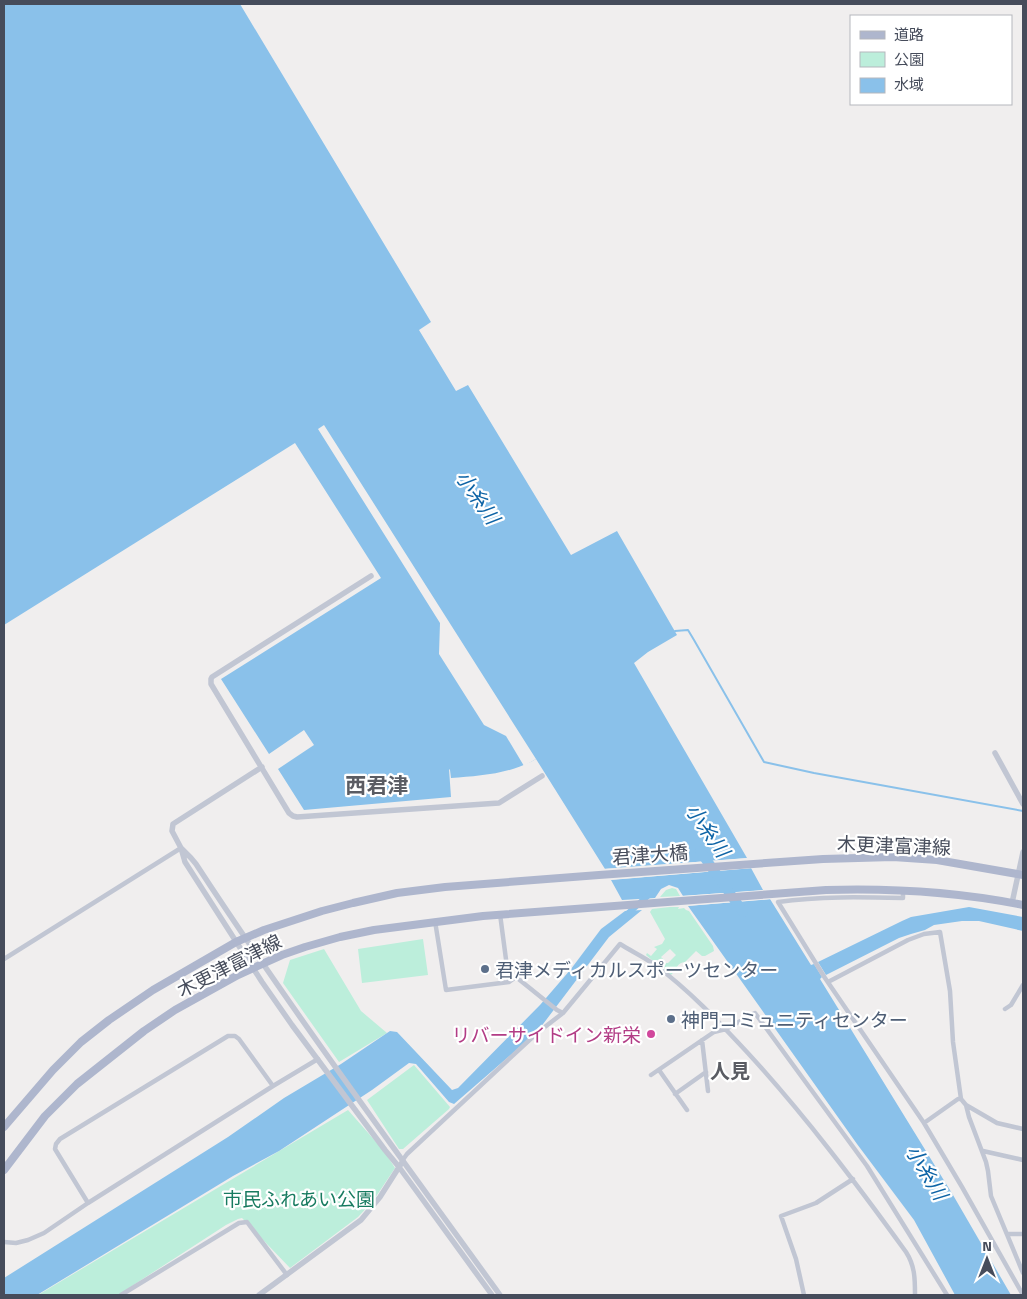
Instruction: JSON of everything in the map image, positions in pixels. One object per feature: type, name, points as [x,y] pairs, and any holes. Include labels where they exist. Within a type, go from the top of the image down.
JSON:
[{"type":"main road","name":"木更津富津線","points":[[763,862],[823,858],[893,857],[938,860],[1020,874]]},
{"type":"main road","name":"君津大橋","points":[[599,874],[763,862]]},
{"type":"main road","name":"木更津富津線","points":[[4,1127],[53,1070],[81,1042],[109,1020],[153,990],[245,938],[322,911],[397,893],[599,874]]},
{"type":"main road","name":"木更津富津線","points":[[4,1170],[45,1116],[77,1084],[144,1031],[175,1010],[262,963],[304,947],[374,930],[500,914],[780,893],[848,889],[903,890]]},
{"type":"main road","points":[[903,890],[966,896],[1023,905]]},
{"type":"street","points":[[371,576],[210,679],[210,684],[289,813],[297,817],[498,803],[542,776]]},
{"type":"street","points":[[995,753],[1023,800]]},
{"type":"street","points":[[262,767],[174,822],[172,831],[181,848],[185,862],[253,968],[353,1108],[385,1150],[401,1164],[500,1295]]},
{"type":"street","points":[[181,848],[196,864],[262,963],[492,1295]]},
{"type":"street","points":[[4,959],[181,848]]},
{"type":"street","points":[[1012,903],[1020,874],[1023,852]]},
{"type":"street","points":[[903,890],[903,898],[866,896],[778,902],[826,980],[924,1123],[972,1203],[1023,1295]]},
{"type":"street","points":[[500,914],[508,982]]},
{"type":"street","points":[[435,921],[446,990],[508,982],[516,977],[563,1013]]},
{"type":"street","points":[[826,980],[908,940],[924,934],[940,932],[950,991],[953,1042],[961,1099],[966,1105],[997,1123],[1023,1129]]},
{"type":"street","points":[[259,1295],[361,1220],[380,1197],[407,1154],[537,1033],[563,1013],[620,944],[654,964],[691,995],[726,1029],[772,1079],[853,1179],[912,1260],[915,1275],[915,1295]]},
{"type":"street","points":[[1005,1009],[1011,1005],[1023,985]]},
{"type":"street","points":[[651,1075],[714,1032],[726,1029],[755,1013],[867,1166],[947,1295]]},
{"type":"street","points":[[88,1203],[55,1149],[56,1144],[60,1140],[228,1036],[235,1036],[239,1039],[273,1086]]},
{"type":"street","points":[[702,1040],[708,1091]]},
{"type":"street","points":[[4,1242],[16,1244],[44,1233],[88,1203],[318,1059]]},
{"type":"street","points":[[659,1070],[687,1110]]},
{"type":"street","points":[[675,1094],[706,1072]]},
{"type":"street","points":[[924,1123],[958,1099],[961,1099]]},
{"type":"street","points":[[966,1105],[983,1151],[991,1196],[1023,1274]]},
{"type":"street","points":[[983,1151],[1023,1160]]},
{"type":"street","points":[[804,1295],[796,1259],[781,1216],[816,1203],[853,1179]]},
{"type":"street","points":[[121,1295],[239,1223],[247,1222],[287,1275]]},
{"type":"street","points":[[1008,1234],[1023,1234]]},
{"type":"green space","points":[[676,889],[680,896],[660,897],[666,890]]},
{"type":"green space","points":[[684,908],[689,911],[713,946],[714,951],[702,956],[696,951],[685,962],[678,965],[671,975],[662,969],[676,955],[670,949],[661,957],[665,961],[660,967],[646,955],[647,953],[651,956],[657,949],[654,947],[662,944],[665,939],[650,912],[652,909]]},
{"type":"green space","points":[[423,939],[428,975],[362,983],[358,949]]},
{"type":"green space","points":[[324,949],[361,1011],[387,1033],[339,1062],[283,983],[290,960]]},
{"type":"green space","name":"市民ふれあい公園","points":[[414,1065],[450,1107],[403,1149],[399,1149],[367,1100]]},
{"type":"green space","name":"市民ふれあい公園","points":[[348,1110],[384,1151],[395,1168],[373,1201],[358,1217],[290,1268],[242,1218],[226,1225],[118,1295],[38,1295]]},
{"type":"water","points":[[4,4],[240,4],[431,322],[419,330],[456,391],[468,385],[571,555],[617,531],[677,635],[648,652],[634,663],[747,858],[605,869],[536,759],[516,768],[484,775],[451,778],[449,769],[451,797],[304,810],[278,769],[314,745],[304,730],[269,754],[221,679],[381,578],[295,443],[4,625]]},
{"type":"water","points":[[751,868],[763,890],[683,896],[678,888],[669,885],[661,889],[655,898],[622,900],[611,880]]},
{"type":"water","points":[[770,899],[811,965],[814,964],[822,977],[820,979],[953,1195],[1011,1295],[955,1295],[914,1220],[857,1144],[688,906]]},
{"type":"water","points":[[969,907],[1023,917],[1023,931],[979,921],[962,921],[934,925],[925,930],[899,938],[826,975],[818,962],[911,917]]},
{"type":"water","points":[[642,910],[609,937],[537,1032],[454,1104],[449,1102],[416,1064],[409,1063],[372,1090],[279,1151],[233,1176],[37,1295],[4,1295],[4,1278],[228,1137],[284,1098],[341,1064],[390,1031],[397,1032],[452,1090],[458,1088],[540,1005],[571,969],[601,929],[625,911]]},
{"type":"pier","points":[[324,425],[536,759],[524,766],[506,736],[484,725],[439,654],[440,623],[318,429]]},
{"type":"pier","points":[[749,858],[747,860],[605,872],[602,869]]},
{"type":"pier","points":[[753,866],[754,868],[608,880],[609,878]]},
{"type":"pier","points":[[766,890],[681,898],[680,896]]},
{"type":"pier","points":[[772,897],[773,899],[686,906],[686,904]]},
{"type":"waterway","points":[[675,631],[688,630],[764,762],[814,773],[1023,811]]},
{"type":"waterway","name":"小糸川","points":[[700,851],[743,912]]},
{"type":"waterway","points":[[625,916],[651,893]]},
{"type":"place","name":"君津メディカルスポーツセンター","points":[[485,969]]},
{"type":"place","name":"神門コミュニティセンター","points":[[671,1019]]},
{"type":"place","name":"リバーサイドイン新栄","points":[[651,1034]]},
{"type":"district","name":"西君津","points":[[377,785]]},
{"type":"district","name":"人見","points":[[730,1070]]}]
